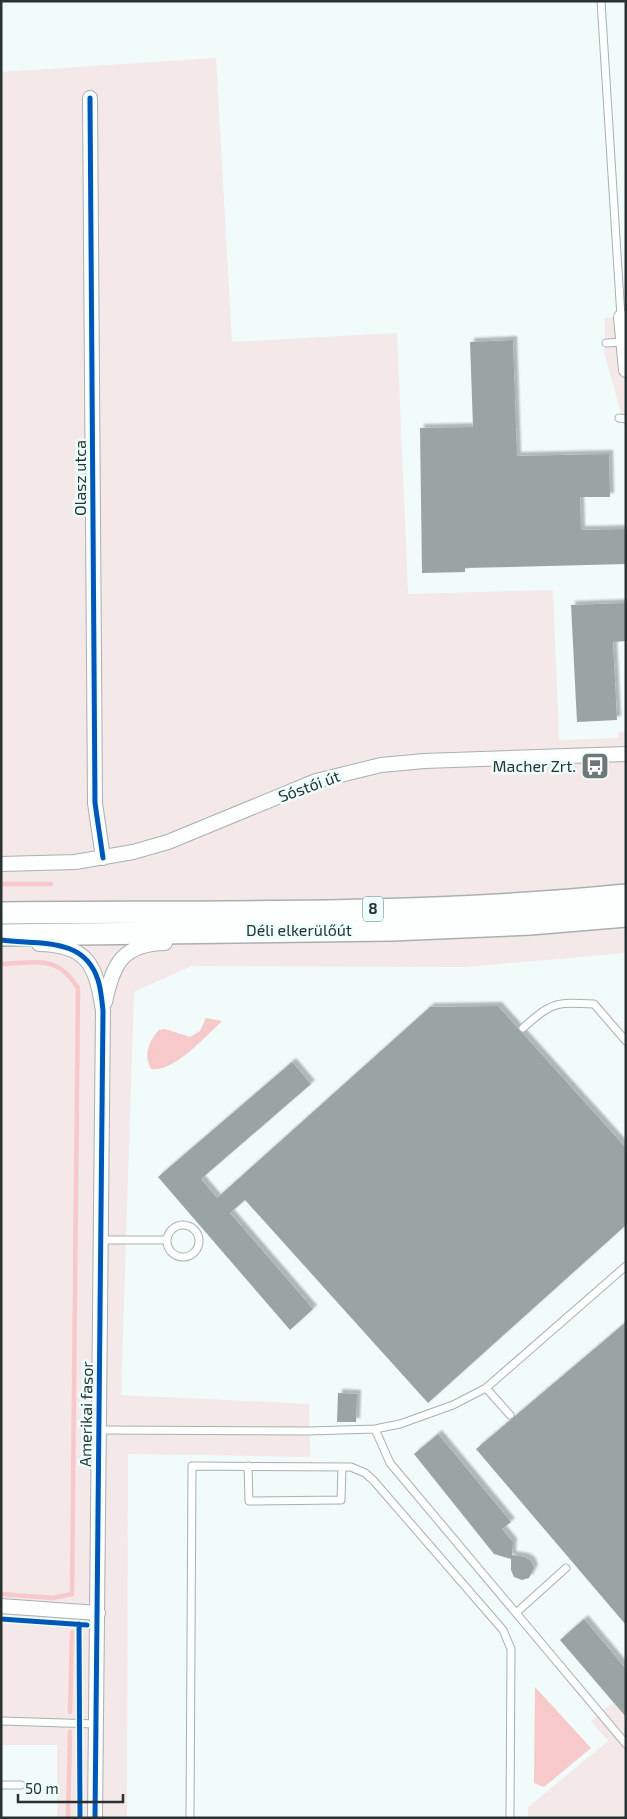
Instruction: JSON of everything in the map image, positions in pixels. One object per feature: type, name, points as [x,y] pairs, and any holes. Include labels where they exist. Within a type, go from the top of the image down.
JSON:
[{"type":"main road","name":"Déli elkerülőút","points":[[1,913],[393,908],[559,902],[626,895]]},
{"type":"main road","name":"Déli elkerülőút","points":[[1,935],[254,930],[392,930],[530,924],[626,916]]},
{"type":"street","name":"Olasz utca","points":[[90,98],[95,803],[103,858]]},
{"type":"street","points":[[621,317],[626,370]]},
{"type":"street","name":"Sóstói út","points":[[1,864],[48,864],[103,858],[168,842],[316,781],[381,764],[626,754]]},
{"type":"street","points":[[103,1010],[110,980],[115,968],[120,959],[137,946],[150,943],[193,942],[254,930]]},
{"type":"street","points":[[1,940],[53,944],[77,950],[92,966],[98,980],[103,1010]]},
{"type":"street","name":"Amerikai fasor","points":[[95,1818],[103,1010]]},
{"type":"street","points":[[1,1606],[98,1613]]},
{"type":"lane","points":[[601,1],[621,317]]},
{"type":"lane","points":[[606,343],[623,342]]},
{"type":"lane","points":[[523,1028],[546,1008],[555,1004],[566,1002],[594,1004],[626,1041]]},
{"type":"lane","points":[[180,1225],[185,1225],[195,1230],[198,1245],[188,1256],[178,1256],[169,1250],[166,1240],[170,1230],[180,1225]]},
{"type":"lane","points":[[102,1240],[166,1240]]},
{"type":"lane","points":[[98,1430],[376,1430],[422,1417],[453,1405],[486,1388],[626,1266]]},
{"type":"lane","points":[[486,1388],[510,1415]]},
{"type":"lane","points":[[376,1430],[390,1463],[626,1744]]},
{"type":"lane","points":[[190,1818],[192,1466],[342,1467],[358,1469],[373,1480],[508,1638],[511,1649],[510,1818]]},
{"type":"lane","points":[[248,1466],[249,1501],[341,1500],[342,1467]]},
{"type":"lane","points":[[517,1612],[566,1568]]},
{"type":"lane","points":[[1,1721],[96,1724]]},
{"type":"lane","points":[[1,1784],[21,1785]]},
{"type":"shaded area","points":[[216,58],[232,342],[397,333],[408,594],[553,590],[559,740],[618,738],[618,732],[626,732],[626,953],[465,967],[191,966],[134,992],[121,1395],[309,1404],[310,1457],[128,1454],[127,1818],[57,1818],[57,1745],[1,1745],[1,72]]},
{"type":"shaded area","points":[[626,317],[626,431],[604,352],[605,318]]},
{"type":"shaded area","points":[[206,1018],[222,1021],[179,1060],[160,1069],[151,1069],[147,1059],[148,1048],[159,1030],[165,1029],[190,1037],[200,1031]]},
{"type":"shaded area","points":[[535,1687],[591,1748],[544,1787],[534,1783]]},
{"type":"shaded area","points":[[613,1703],[626,1717],[626,1818],[528,1818],[528,1807],[608,1741],[591,1721]]},
{"type":"building","points":[[513,340],[517,456],[609,454],[610,497],[580,497],[581,530],[626,529],[626,564],[465,568],[465,572],[422,573],[420,428],[473,427],[470,342]]},
{"type":"building","points":[[626,603],[626,641],[613,642],[617,720],[577,722],[571,605]]},
{"type":"building","points":[[498,1006],[626,1148],[626,1225],[428,1403],[245,1200],[230,1213],[313,1309],[290,1330],[158,1177],[292,1062],[311,1084],[201,1179],[217,1198],[430,1007]]},
{"type":"building","points":[[626,1322],[626,1625],[476,1449]]},
{"type":"building","points":[[338,1393],[357,1394],[356,1422],[337,1422]]},
{"type":"building","points":[[438,1434],[511,1522],[502,1529],[513,1542],[512,1555],[525,1557],[531,1561],[534,1568],[529,1578],[522,1580],[514,1577],[511,1570],[511,1559],[494,1554],[414,1454]]},
{"type":"building","points":[[584,1619],[626,1669],[626,1717],[560,1640]]},
{"type":"waterway","points":[[1,884],[51,884]]},
{"type":"waterway","points":[[1,964],[36,962],[54,965],[70,977],[78,988],[72,1594],[53,1598],[1,1594]]},
{"type":"waterway","points":[[70,1712],[72,1632]]},
{"type":"waterway","points":[[68,1818],[70,1732]]},
{"type":"cycle path","points":[[90,98],[95,803],[103,858]]},
{"type":"cycle path","points":[[1,940],[44,943],[71,949],[82,956],[91,966],[101,991],[103,1011],[95,1818]]},
{"type":"cycle path","points":[[1,1619],[87,1625]]},
{"type":"cycle path","points":[[79,1624],[80,1818]]},
{"type":"place","name":"Macher Zrt.","points":[[595,766]]}]
